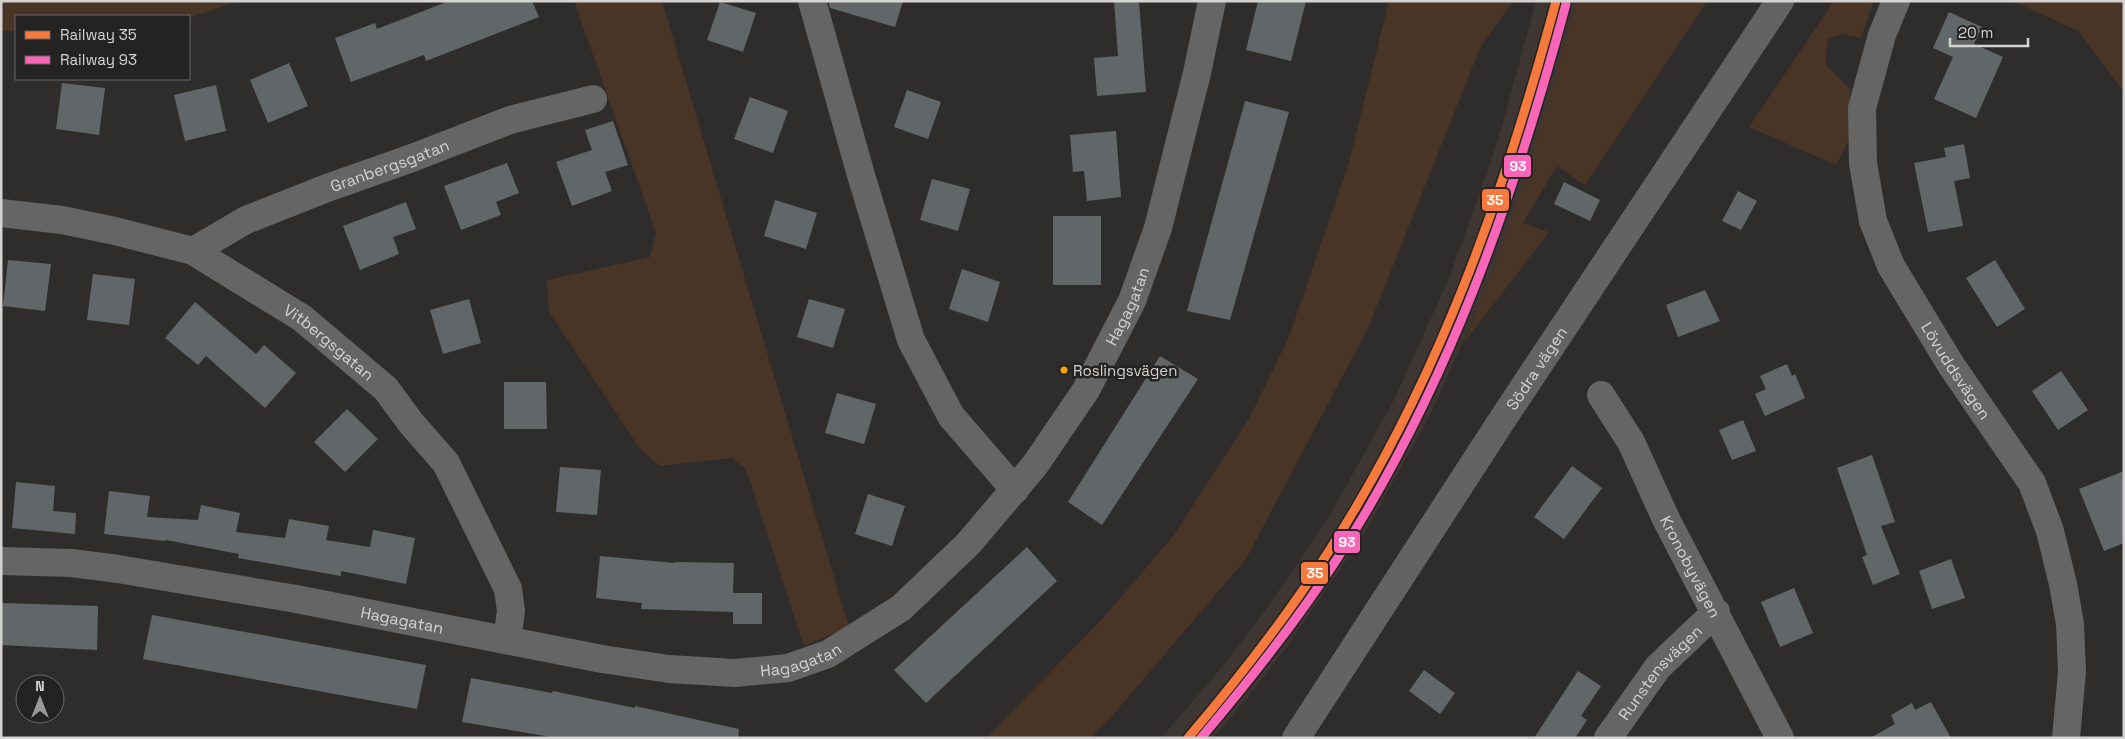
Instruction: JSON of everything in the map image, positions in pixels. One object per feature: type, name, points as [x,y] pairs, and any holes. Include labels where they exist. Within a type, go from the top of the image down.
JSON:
[{"type":"highway","name":"Södra vägen","points":[[1296,738],[1507,412],[1780,1]]},
{"type":"street","points":[[812,1],[861,175],[911,340],[951,416],[1015,490]]},
{"type":"street","name":"Hagagatan","points":[[1,560],[118,569],[296,599],[602,659],[669,669],[735,673],[788,668],[828,654],[901,608],[968,544],[1015,490],[1086,390],[1132,301],[1158,228],[1197,74],[1212,1]]},
{"type":"street","name":"Lövuddsvägen","points":[[1896,1],[1882,35],[1862,108],[1863,163],[1873,221],[1890,266],[1951,365],[1988,415],[2032,483],[2050,531],[2064,584],[2070,624],[2072,672],[2066,738]]},
{"type":"street","name":"Granbergsgatan","points":[[193,251],[246,220],[327,188],[510,120],[593,99]]},
{"type":"street","name":"Vitbergsgatan","points":[[1,213],[62,220],[115,231],[193,251],[302,318],[386,389],[411,423],[446,463],[508,589],[511,611],[507,640]]},
{"type":"street","name":"Kronobyvägen","points":[[1601,394],[1631,442],[1666,519],[1780,738]]},
{"type":"street","name":"Runstensvägen","points":[[1608,738],[1658,667],[1716,612]]},
{"type":"shaded area","points":[[1,1],[239,1],[190,18],[190,15],[15,15],[15,31],[1,31]]},
{"type":"shaded area","points":[[574,1],[662,1],[849,627],[804,646],[746,469],[732,458],[660,466],[640,449],[549,312],[547,280],[650,257],[656,233]]},
{"type":"shaded area","points":[[1389,1],[1513,1],[1480,48],[1368,328],[1246,559],[1112,716],[1090,738],[986,738],[1105,616],[1174,535],[1250,417],[1288,339],[1348,166]]},
{"type":"shaded area","points":[[1536,1],[1576,1],[1536,149],[1512,218],[1485,292],[1430,415],[1364,534],[1288,645],[1248,697],[1213,738],[1161,738],[1217,673],[1257,622],[1305,553],[1331,513],[1395,398],[1449,278],[1475,206],[1499,137]]},
{"type":"shaded area","points":[[1576,1],[1707,1],[1585,185],[1557,166],[1523,223],[1549,232],[1463,344],[1497,260],[1526,175]]},
{"type":"shaded area","points":[[1834,1],[1874,1],[1861,38],[1841,34],[1828,38],[1825,64],[1850,89],[1850,138],[1836,165],[1749,127]]},
{"type":"shaded area","points":[[2013,1],[2124,1],[2124,92],[2078,31]]},
{"type":"building","points":[[449,1],[532,1],[539,17],[426,61],[424,55],[351,82],[335,38],[375,23],[377,29]]},
{"type":"building","points":[[828,1],[903,1],[895,27],[830,8]]},
{"type":"building","points":[[1114,1],[1139,1],[1146,92],[1097,96],[1094,58],[1118,56]]},
{"type":"building","points":[[1258,1],[1306,1],[1291,61],[1246,50]]},
{"type":"building","points":[[720,2],[756,13],[743,52],[707,40]]},
{"type":"building","points":[[1949,12],[1982,27],[1974,44],[2003,57],[1976,118],[1934,99],[1953,57],[1933,48]]},
{"type":"building","points":[[289,63],[308,106],[268,123],[250,80]]},
{"type":"building","points":[[62,83],[105,88],[99,135],[56,129]]},
{"type":"building","points":[[216,85],[226,131],[185,141],[174,95]]},
{"type":"building","points":[[907,90],[941,102],[928,139],[894,127]]},
{"type":"building","points":[[750,97],[788,111],[773,153],[734,139]]},
{"type":"building","points":[[1245,101],[1289,112],[1230,320],[1187,311]]},
{"type":"building","points":[[613,121],[628,165],[605,172],[612,191],[572,206],[556,162],[592,150],[585,130]]},
{"type":"building","points":[[1116,131],[1121,197],[1087,201],[1084,171],[1073,172],[1070,135]]},
{"type":"building","points":[[1964,144],[1970,178],[1954,181],[1963,226],[1928,232],[1914,163],[1946,157],[1944,148]]},
{"type":"building","points":[[507,163],[519,193],[496,202],[501,215],[461,230],[444,186]]},
{"type":"building","points":[[932,179],[970,189],[958,231],[920,220]]},
{"type":"building","points":[[1564,182],[1600,200],[1590,221],[1554,204]]},
{"type":"building","points":[[1738,191],[1757,201],[1741,230],[1722,221]]},
{"type":"building","points":[[775,200],[817,213],[806,249],[764,236]]},
{"type":"building","points":[[406,202],[416,229],[393,237],[399,254],[360,270],[343,226]]},
{"type":"building","points":[[1053,216],[1101,216],[1101,285],[1053,285]]},
{"type":"building","points":[[8,260],[51,264],[45,311],[3,306]]},
{"type":"building","points":[[1995,260],[2025,309],[1997,327],[1966,278]]},
{"type":"building","points":[[962,269],[1000,282],[988,322],[949,309]]},
{"type":"building","points":[[93,274],[135,279],[129,325],[87,320]]},
{"type":"building","points":[[1705,290],[1720,321],[1678,337],[1666,305]]},
{"type":"building","points":[[469,299],[481,343],[443,354],[430,310]]},
{"type":"building","points":[[809,299],[845,309],[833,348],[797,337]]},
{"type":"building","points":[[195,302],[256,354],[264,345],[296,373],[265,408],[206,356],[198,365],[165,338]]},
{"type":"building","points":[[1160,356],[1198,379],[1102,525],[1068,502]]},
{"type":"building","points":[[1787,364],[1792,376],[1795,374],[1805,398],[1765,416],[1755,394],[1766,389],[1760,376]]},
{"type":"building","points":[[2061,371],[2088,410],[2058,430],[2032,391]]},
{"type":"building","points":[[504,382],[546,382],[547,429],[504,429]]},
{"type":"building","points":[[837,393],[876,404],[864,444],[825,433]]},
{"type":"building","points":[[347,409],[378,439],[345,472],[314,442]]},
{"type":"building","points":[[1743,420],[1756,451],[1732,460],[1719,430]]},
{"type":"building","points":[[1872,455],[1895,522],[1881,526],[1900,574],[1873,585],[1862,557],[1867,555],[1837,468]]},
{"type":"building","points":[[1572,466],[1602,488],[1564,539],[1534,517]]},
{"type":"building","points":[[560,467],[601,470],[597,515],[556,512]]},
{"type":"building","points":[[2124,471],[2124,543],[2104,551],[2079,489]]},
{"type":"building","points":[[16,482],[55,486],[53,511],[76,513],[75,534],[12,528]]},
{"type":"building","points":[[109,491],[150,496],[147,517],[198,520],[201,505],[240,513],[236,532],[285,538],[289,519],[329,526],[326,540],[370,547],[373,530],[415,538],[406,584],[341,571],[341,576],[238,558],[239,554],[166,540],[104,534]]},
{"type":"building","points":[[868,494],[905,506],[892,546],[855,534]]},
{"type":"building","points":[[1027,547],[1057,581],[926,703],[894,670]]},
{"type":"building","points":[[600,556],[675,563],[734,563],[733,593],[762,593],[762,624],[733,624],[733,612],[641,609],[642,603],[596,598]]},
{"type":"building","points":[[1951,559],[1965,598],[1932,609],[1919,571]]},
{"type":"building","points":[[1794,588],[1813,633],[1780,647],[1761,602]]},
{"type":"building","points":[[1,603],[98,606],[97,650],[1,645]]},
{"type":"building","points":[[152,615],[426,665],[417,709],[143,659]]},
{"type":"building","points":[[1424,670],[1455,693],[1440,714],[1409,691]]},
{"type":"building","points":[[1578,671],[1601,686],[1581,716],[1587,720],[1575,738],[1534,738]]},
{"type":"building","points":[[471,678],[552,693],[553,691],[635,708],[635,706],[739,729],[738,738],[557,738],[462,722]]},
{"type":"building","points":[[1931,702],[1951,738],[1870,738],[1895,724],[1891,715],[1912,703],[1915,710]]},
{"type":"rail line","name":"35","points":[[1188,738],[1262,647],[1313,576],[1368,487],[1403,421],[1435,354],[1490,216],[1514,145],[1556,1]]},
{"type":"rail line","name":"93","points":[[1201,738],[1272,650],[1337,559],[1376,494],[1412,428],[1444,360],[1500,220],[1524,149],[1566,4]]},
{"type":"place","name":"Roslingsvägen","points":[[1064,370]]}]
